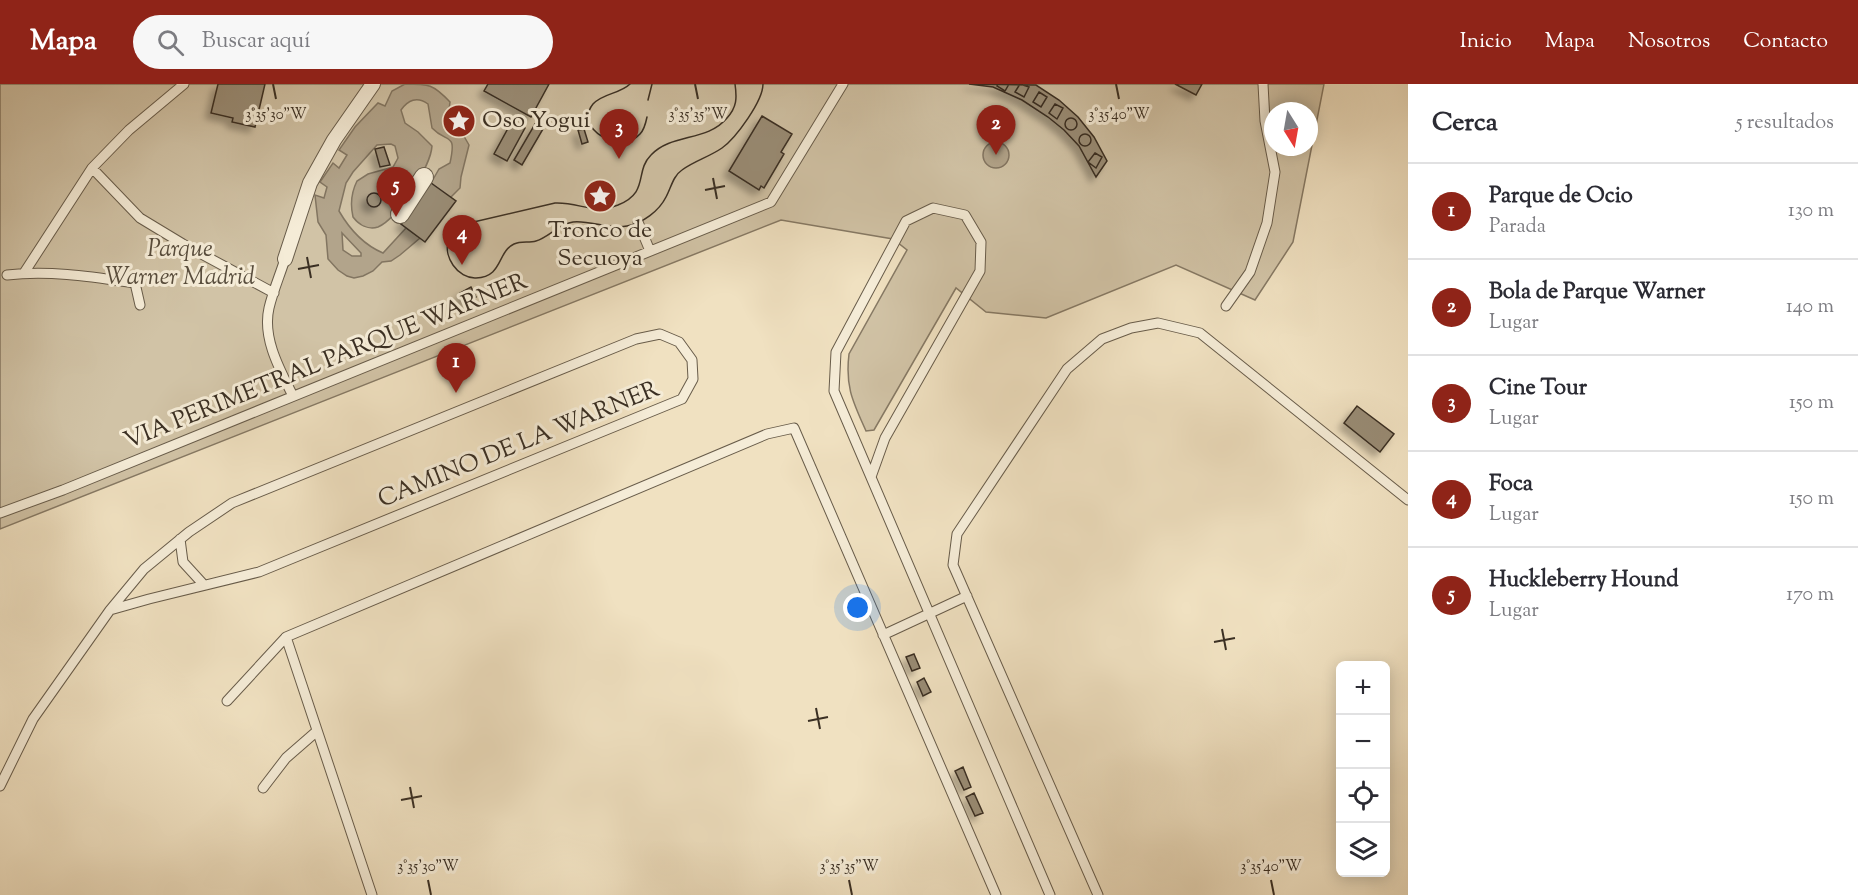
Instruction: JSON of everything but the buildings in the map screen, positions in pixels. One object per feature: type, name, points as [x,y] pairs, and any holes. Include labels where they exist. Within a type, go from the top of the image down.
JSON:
[{"type":"street","points":[[285,259],[310,183],[334,140],[373,84]]},
{"type":"street","points":[[400,213],[424,177]]},
{"type":"lane","points":[[24,273],[92,168],[129,130],[184,84]]},
{"type":"lane","name":"VIA PERIMETRAL PARQUE WARNER","points":[[0,513],[771,202],[843,84]]},
{"type":"lane","points":[[1226,306],[1250,272],[1267,223],[1275,172],[1265,121],[1263,84]]},
{"type":"lane","points":[[92,168],[140,218],[274,293]]},
{"type":"lane","points":[[871,477],[885,438],[980,272],[981,242],[965,215],[933,208],[906,221],[836,352],[834,391],[1050,895]]},
{"type":"lane","points":[[638,222],[650,251]]},
{"type":"lane","points":[[285,259],[269,310],[270,342],[277,364],[293,396]]},
{"type":"lane","points":[[7,275],[24,273],[84,276],[135,283],[140,305]]},
{"type":"lane","points":[[1098,895],[954,565],[957,534],[1067,369],[1102,339],[1131,328],[1158,323],[1200,333],[1408,500]]},
{"type":"lane","name":"CAMINO DE LA WARNER","points":[[0,786],[33,719],[110,610],[144,569],[180,539],[231,503],[636,339],[660,334],[679,342],[692,360],[693,380],[682,399],[259,573],[110,610]]},
{"type":"lane","points":[[227,702],[286,637],[767,434],[794,428],[996,895]]},
{"type":"lane","points":[[180,539],[183,562],[204,585]]},
{"type":"lane","points":[[883,635],[967,596]]},
{"type":"lane","points":[[286,637],[372,895]]},
{"type":"lane","points":[[263,788],[286,758],[316,731]]},
{"type":"green space","name":"Parque Warner Madrid","points":[[0,84],[1324,84],[1318,115],[1318,102],[1264,102],[1264,156],[1310,156],[1293,242],[1255,300],[1176,265],[1046,318],[986,312],[956,288],[874,430],[866,431],[854,403],[848,376],[849,354],[907,250],[893,239],[781,220],[0,529]]},
{"type":"shaded area","points":[[405,84],[435,88],[450,102],[449,110],[469,145],[460,188],[450,198],[431,183],[439,169],[450,163],[451,142],[432,128],[428,104],[416,100],[401,110],[405,123],[432,146],[426,166],[412,191],[394,214],[378,227],[364,226],[353,217],[353,190],[357,181],[368,174],[393,167],[398,158],[395,146],[377,145],[346,183],[339,211],[358,236],[383,253],[406,228],[420,238],[391,261],[382,262],[373,271],[354,278],[338,270],[328,259],[326,235],[318,222],[315,195],[324,198],[327,187],[320,182],[333,163],[339,168],[347,155],[339,150],[355,127],[378,103],[385,106],[392,91]],"holes":[[[342,233],[361,253],[361,256],[352,256],[343,250]]]},
{"type":"shaded area","points":[[996,142],[1005,146],[1009,155],[1005,164],[996,168],[987,164],[983,155],[987,146]]},
{"type":"tram line","points":[[630,84],[597,100],[588,113],[589,122],[602,136],[622,142],[632,140],[640,134],[647,117]]},
{"type":"tram line","points":[[648,100],[652,84]]},
{"type":"tram line","points":[[735,84],[736,102],[727,118],[710,131],[659,148],[646,161],[638,188],[628,200],[609,208],[600,209],[555,203],[465,224],[449,239],[447,246],[453,265],[463,275],[476,278],[485,277],[495,269],[514,244],[536,241],[568,223],[580,222],[620,227],[645,219],[663,202],[679,173],[728,143],[754,109],[763,84]]},
{"type":"place","name":"Oso Yogui","points":[[459,121]]},
{"type":"place","name":"Bola de Parque Warner","points":[[996,155]]},
{"type":"place","name":"Cine Tour","points":[[619,159]]},
{"type":"place","name":"Tronco de Secuoya","points":[[600,196]]},
{"type":"place","name":"Huckleberry Hound","points":[[396,217]]},
{"type":"place","name":"Foca","points":[[462,265]]},
{"type":"place","name":"Parque de Ocio","points":[[456,393]]}]
